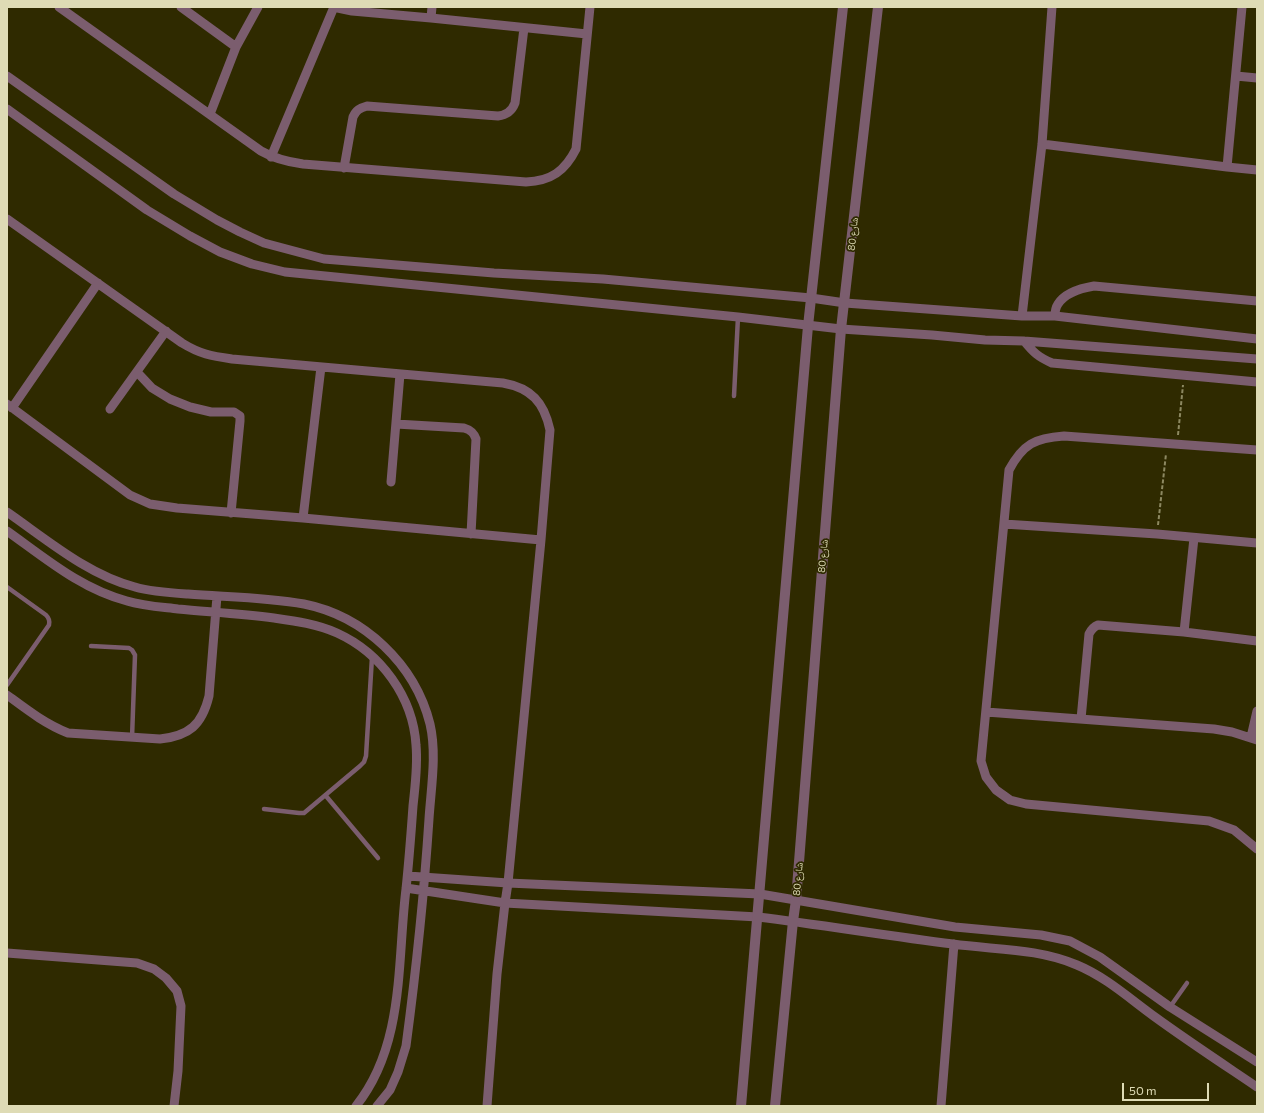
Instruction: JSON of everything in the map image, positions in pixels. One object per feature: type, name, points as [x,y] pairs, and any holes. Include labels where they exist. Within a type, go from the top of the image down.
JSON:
[{"type":"street","points":[[59,7],[271,157],[287,162],[344,168],[526,182],[537,182],[557,174],[568,163],[576,149],[590,7]]},
{"type":"street","points":[[181,7],[236,47]]},
{"type":"street","points":[[210,114],[236,47],[258,7]]},
{"type":"street","points":[[271,157],[334,7],[352,12],[431,18],[587,34]]},
{"type":"street","points":[[431,18],[432,7]]},
{"type":"street","points":[[741,1106],[808,326],[843,7]]},
{"type":"street","name":"شارع 80","points":[[775,1106],[796,900],[841,329],[878,7]]},
{"type":"street","points":[[1022,316],[1042,144],[1052,7]]},
{"type":"street","points":[[1227,167],[1242,7]]},
{"type":"street","points":[[344,168],[353,117],[355,113],[363,107],[367,106],[498,116],[502,116],[511,111],[515,102],[524,28]]},
{"type":"street","points":[[7,76],[174,194],[217,220],[264,243],[324,259],[494,273],[603,279],[811,298],[845,303],[1022,316],[1055,316],[1257,339]]},
{"type":"street","points":[[1236,76],[1257,78]]},
{"type":"street","points":[[7,110],[147,210],[220,252],[252,264],[285,272],[738,317],[841,329],[1257,359]]},
{"type":"street","points":[[1042,144],[1257,170]]},
{"type":"street","points":[[7,219],[182,343],[196,351],[214,357],[503,383],[515,385],[526,390],[535,397],[543,407],[548,418],[550,430],[508,883],[497,974],[487,1106]]},
{"type":"street","points":[[98,283],[10,406],[130,495],[150,504],[162,506],[541,540]]},
{"type":"street","points":[[1055,316],[1057,304],[1065,297],[1084,288],[1094,286],[1257,301]]},
{"type":"street","points":[[110,410],[166,331]]},
{"type":"street","points":[[1024,341],[1034,353],[1042,359],[1052,363],[1184,374],[1257,382]]},
{"type":"street","points":[[303,518],[321,367]]},
{"type":"street","points":[[137,372],[152,388],[170,399],[190,407],[211,412],[234,412],[238,414],[240,421],[231,512]]},
{"type":"street","points":[[391,482],[400,374]]},
{"type":"street","points":[[396,424],[464,428],[475,435],[476,439],[470,534]]},
{"type":"street","points":[[1257,450],[1064,436],[1047,438],[1034,442],[1024,449],[1015,459],[1009,470],[981,761],[986,777],[992,786],[1010,800],[1026,804],[1209,822],[1234,830],[1257,849]]},
{"type":"street","points":[[7,512],[86,567],[110,579],[135,588],[161,592],[305,604],[329,611],[352,622],[372,635],[394,656],[412,679],[424,706],[430,725],[433,745],[426,877],[406,1046],[398,1072],[390,1090],[377,1106]]},
{"type":"street","points":[[1004,524],[1157,534],[1257,543]]},
{"type":"street","points":[[7,531],[78,581],[102,593],[128,602],[155,607],[272,618],[305,623],[337,633],[352,641],[372,656],[395,683],[405,702],[412,723],[416,744],[417,766],[408,876],[395,1012],[390,1036],[370,1087],[356,1106]]},
{"type":"street","points":[[1184,632],[1194,538]]},
{"type":"street","points":[[7,695],[46,723],[68,733],[160,739],[174,738],[187,732],[198,723],[206,710],[209,696],[217,596]]},
{"type":"street","points":[[1081,719],[1089,634],[1092,629],[1098,625],[1184,632],[1257,641]]},
{"type":"street","points":[[986,712],[1214,729],[1232,732],[1254,739],[1257,711]]},
{"type":"street","points":[[408,876],[508,883],[760,894],[956,927],[1041,934],[1070,941],[1100,957],[1170,1007],[1257,1062]]},
{"type":"street","points":[[406,888],[505,903],[758,917],[954,944],[1024,951],[1054,957],[1078,965],[1103,978],[1157,1018],[1257,1087]]},
{"type":"street","points":[[941,1106],[954,944]]},
{"type":"street","points":[[7,953],[137,963],[154,969],[166,978],[177,992],[181,1006],[178,1071],[174,1106]]},
{"type":"lane","points":[[734,396],[738,317]]},
{"type":"lane","points":[[7,587],[46,615],[50,623],[7,685]]},
{"type":"lane","points":[[91,646],[129,648],[135,655],[132,738]]},
{"type":"lane","points":[[264,809],[304,813],[326,796],[364,762],[366,756],[372,656]]},
{"type":"lane","points":[[326,796],[378,858]]},
{"type":"lane","points":[[1170,1007],[1187,983]]},
{"type":"path","points":[[1157,534],[1184,374]]}]
